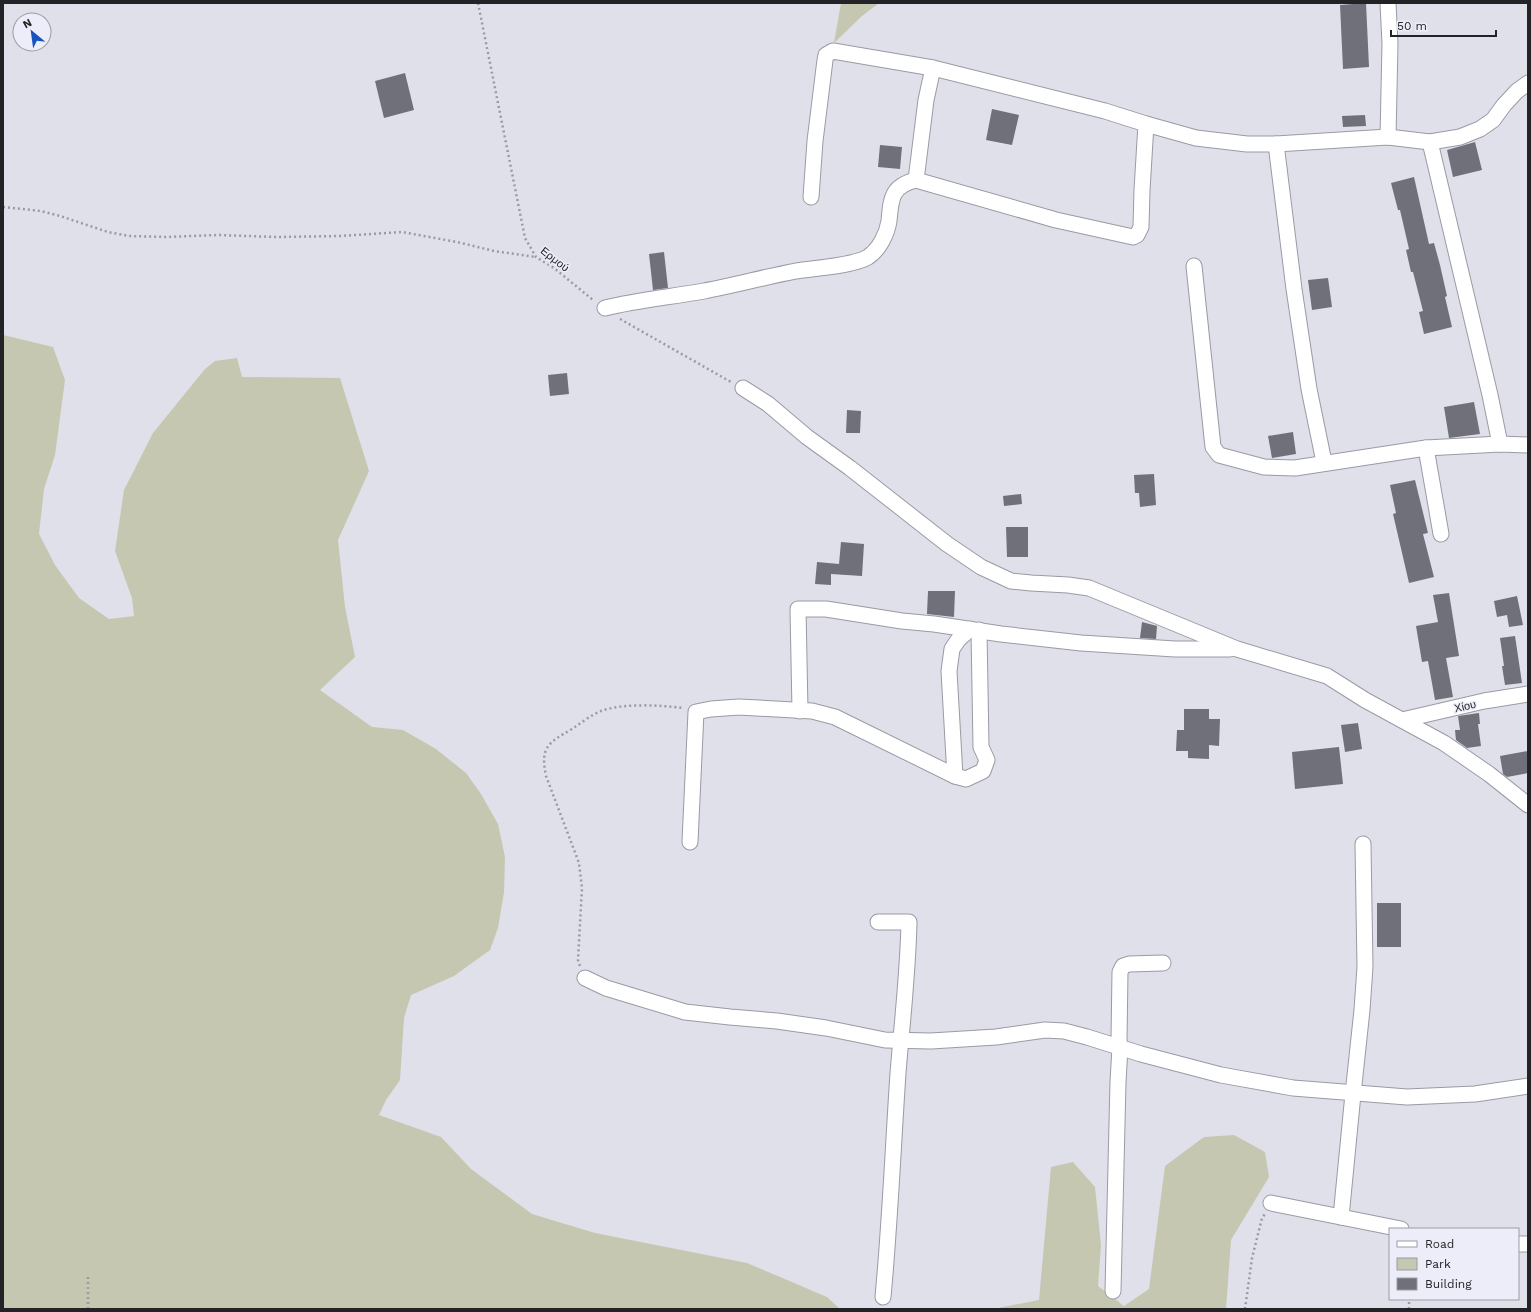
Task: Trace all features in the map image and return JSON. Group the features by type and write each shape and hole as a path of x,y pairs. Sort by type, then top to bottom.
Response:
{"street":[{"path":"1388,3 1390,44 1388,137"},
{"path":"810,197 825,60 829,52 838,50 933,68 1105,111 1196,138 1247,144 1276,144 1388,137 1430,142 1460,137 1480,129 1493,120 1517,91 1528,83"},
{"path":"916,180 926,100 933,68"},
{"path":"604,308 704,291 796,271 857,261 868,257 878,248 884,237 892,197 906,182 916,180 1056,220 1133,237 1138,235 1142,227 1142,190 1146,124"},
{"path":"1430,142 1500,444"},
{"path":"1276,144 1294,289 1309,389 1324,462"},
{"path":"1194,266 1214,451 1222,457 1264,467 1295,468 1324,462 1384,455 1426,448 1500,444 1528,445"},
{"path":"743,388 768,404 807,437 850,468 947,544 981,567 1011,581 1089,588 1237,649 1327,676 1365,700 1444,743 1489,774 1528,805"},
{"path":"1426,448 1441,534"},
{"path":"800,711 798,609 826,609 902,621 1081,643 1175,649 1237,649"},
{"path":"690,842 696,712 711,708 739,707 812,711 835,717 955,776 966,779 983,771 987,760 981,748 975,630"},
{"path":"955,776 949,671 952,649 958,640 975,630"},
{"name":"Χίου","path":"1402,720 1484,701 1528,694"},
{"path":"1341,1217 1365,967 1363,844"},
{"path":"878,922 909,922 889,1237 883,1297"},
{"path":"1113,1291 1120,1047 1120,972 1123,966 1129,964 1163,963"},
{"path":"585,978 606,988 684,1012 777,1020 885,1040 931,1041 996,1037 1045,1030 1064,1031 1221,1075 1293,1088 1352,1094 1414,1097 1475,1094 1528,1086"},
{"path":"1271,1203 1396,1228"}],"path":[{"name":"Ερμού","path":"478,3 525,238 536,257 554,268 589,297 622,320 743,388"},
{"path":"3,207 41,211 108,232 129,236 166,237 218,235 277,237 340,236 402,232 494,251 536,257"},
{"path":"585,978 578,960 582,888 579,863 546,776 543,763 545,750 551,742 601,711 632,706 659,706 683,708 696,712"},
{"path":"1245,1309 1252,1258 1262,1218 1271,1203"},
{"path":"88,1274 88,1309"}],"green space":[{"path":"841,3 879,3 862,16 834,43"},
{"path":"3,335 53,347 65,380 55,455 44,489 39,534 55,565 79,598 109,619 134,616 132,598 115,551 124,490 153,433 205,369 215,361 237,358 242,377 340,378 369,471 338,540 345,607 355,657 320,690 372,727 403,730 436,749 466,773 481,794 498,824 505,857 504,892 498,928 490,950 454,976 411,995 404,1018 400,1080 386,1100 379,1115 441,1137 471,1169 532,1214 595,1233 747,1263 827,1297 840,1309 3,1309"},
{"path":"1234,1135 1265,1152 1269,1177 1231,1240 1226,1309 993,1309 1039,1300 1051,1167 1073,1162 1095,1187 1101,1245 1098,1286 1124,1306 1149,1289 1165,1166 1204,1137"}],"building":[{"path":"1366,3 1369,67 1343,69 1340,5"},
{"path":"405,73 414,110 384,118 375,81"},
{"path":"992,109 1019,115 1012,145 986,140"},
{"path":"1365,115 1366,126 1343,127 1342,116"},
{"path":"1475,142 1482,170 1453,177 1447,150"},
{"path":"880,145 902,147 900,169 878,167"},
{"path":"1414,177 1429,244 1434,243 1440,265 1452,327 1424,334 1419,312 1423,311 1413,272 1411,272 1406,250 1409,249 1400,210 1398,210 1391,183"},
{"path":"664,252 668,288 653,290 649,254"},
{"path":"1328,278 1332,307 1312,310 1308,280"},
{"path":"567,373 569,394 550,396 548,375"},
{"path":"1474,402 1480,434 1449,438 1444,407"},
{"path":"847,410 861,411 860,433 846,433"},
{"path":"1293,432 1296,454 1272,458 1268,436"},
{"path":"1154,474 1156,505 1140,507 1139,493 1135,493 1134,475"},
{"path":"1415,480 1428,533 1423,534 1434,577 1409,583 1393,514 1396,513 1390,485"},
{"path":"1021,494 1022,504 1004,506 1003,496"},
{"path":"1006,527 1028,527 1028,557 1007,557"},
{"path":"841,542 864,544 862,576 831,574 831,585 815,584 817,562 839,564"},
{"path":"928,591 955,591 954,617 927,614"},
{"path":"1449,593 1459,656 1446,658 1453,697 1435,700 1428,661 1422,662 1416,626 1438,622 1433,595"},
{"path":"1517,596 1523,625 1509,627 1507,615 1497,617 1494,601"},
{"path":"1142,622 1157,626 1156,639 1140,638"},
{"path":"1515,636 1522,683 1505,685 1500,638"},
{"path":"1184,709 1209,709 1209,719 1220,719 1219,746 1209,745 1209,759 1188,758 1188,751 1176,751 1177,730 1184,730"},
{"path":"1479,713 1480,724 1478,724 1481,746 1467,748 1456,740 1455,730 1460,730 1458,716"},
{"path":"1358,723 1362,749 1345,752 1341,725"},
{"path":"1339,747 1343,784 1295,789 1292,752"},
{"path":"1528,751 1528,773 1507,777 1503,774 1500,756"},
{"path":"1377,903 1401,903 1401,947 1377,947"}]}
